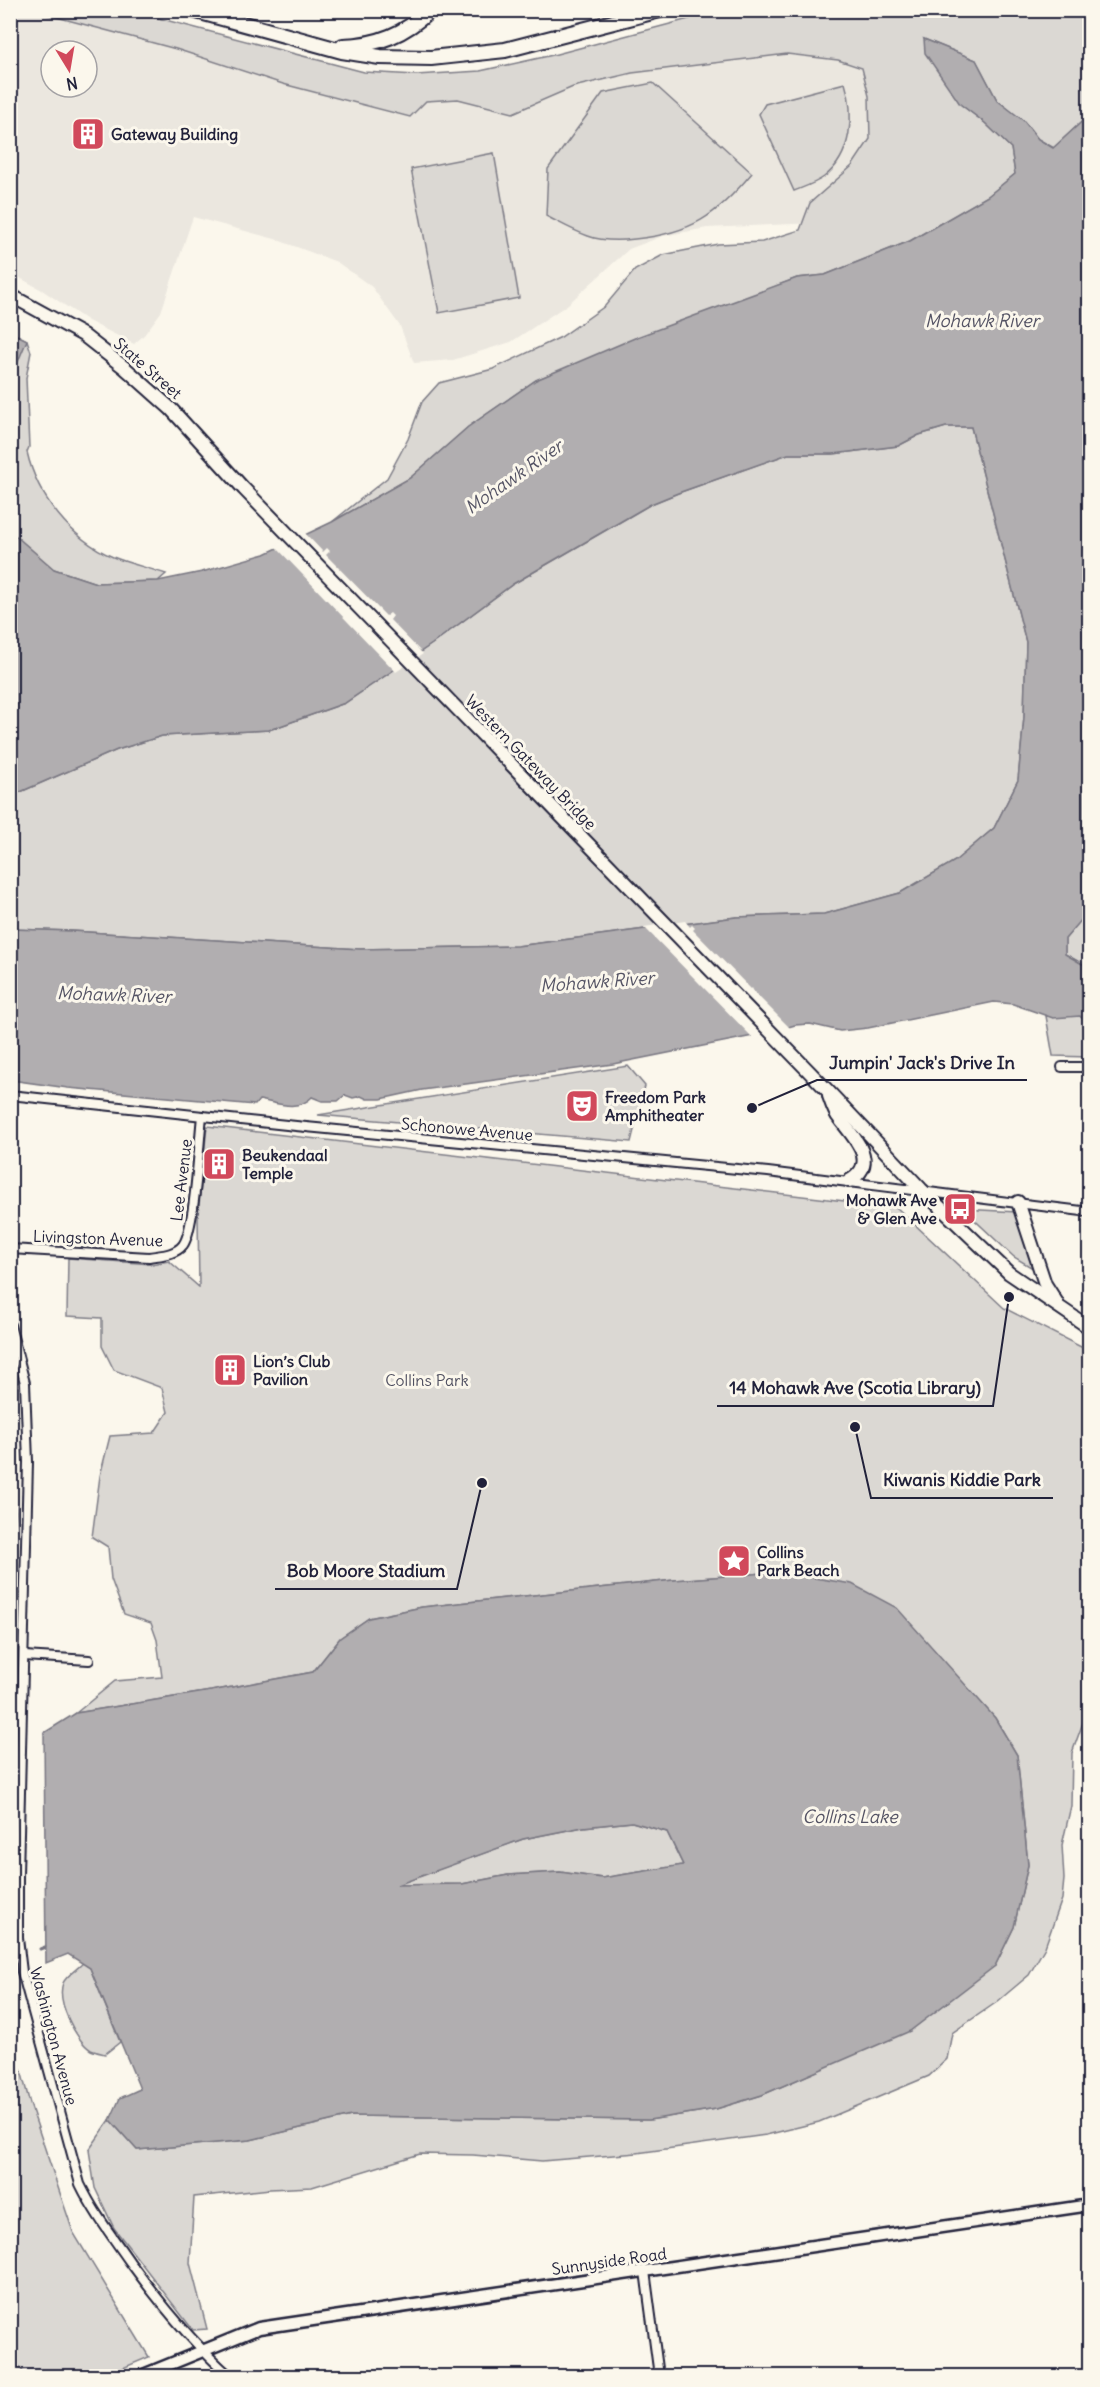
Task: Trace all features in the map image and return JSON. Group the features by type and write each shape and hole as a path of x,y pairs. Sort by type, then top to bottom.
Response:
{"highway":[{"path":"193,10 361,54 406,58 456,57 505,50 660,10"},
{"path":"230,10 276,33"},
{"path":"294,38 342,46 375,43 405,31 430,10"}],"main road":[{"name":"State Street","path":"10,295 84,335 125,368 171,410 244,489"},
{"name":"Western Gateway Bridge","path":"244,489 921,1189 1009,1273 1089,1328"},
{"path":"827,1090 837,1116 854,1137 864,1159 862,1170 849,1181"},
{"path":"1018,1202 1045,1284 1061,1309"}],"street":[{"path":"1062,1067 1089,1067"},
{"name":"Schonowe Avenue","path":"10,1095 849,1181 1089,1212"},
{"name":"Lee Avenue","path":"183,1246 188,1234 194,1200 202,1116"},
{"name":"Livingston Avenue","path":"10,1249 149,1257 170,1254 183,1246"},
{"name":"Washington Avenue","path":"10,1325 25,1383 28,1462 18,1875 18,1938 22,1972 81,2184 92,2210 152,2291 201,2351 230,2376"},
{"path":"24,1656 89,1660"},
{"name":"Sunnyside Road","path":"141,2376 259,2328 1089,2205"},
{"path":"645,2271 659,2376"}],"shaded area":[{"path":"10,11 34,11 176,49 283,84 409,117 426,101 458,99 513,112 573,87 632,73 790,44 867,57 892,168 814,223 707,228 663,236 629,249 567,305 511,342 453,360 414,363 400,326 372,287 337,262 275,239 193,217 161,312 144,335 134,344 88,321 42,290 11,273"}],"green space":[{"path":"34,11 131,11 364,72 416,75 480,71 553,55 719,11 1089,11 1089,115 1054,148 1038,139 1023,121 997,100 976,60 924,39 960,104 985,123 1011,148 1015,174 988,196 910,241 825,275 797,278 536,380 468,427 410,478 332,522 387,478 408,439 422,402 439,383 493,369 561,337 605,306 635,270 663,255 718,244 762,242 800,230 810,203 852,166 870,139 869,96 862,68 838,60 787,54 632,73 573,87 513,113 458,99 426,101 410,117 283,84 176,49"},
{"path":"653,83 752,173 727,201 701,220 688,227 655,236 623,240 599,239 578,232 546,216 548,169 603,93"},
{"path":"845,83 850,108 846,146 833,168 824,177 794,191 759,114 765,104"},
{"path":"494,153 519,298 439,313 411,169"},
{"path":"19,336 27,340 31,352 26,378 29,447 27,452 39,484 48,500 58,514 83,539 113,557 166,574 158,581 96,583 54,569 11,574 10,351"},
{"path":"946,427 971,427 1026,642 1024,717 1018,780 994,828 955,861 900,893 824,914 736,917 517,946 360,949 11,929 11,796 117,750 162,736 269,730 345,703 432,644 513,584 651,504 678,493 788,454 833,454 898,446 919,435"},
{"path":"1089,910 1089,963 1083,964 1065,954 1065,939"},
{"path":"1046,1016 1080,1016 1089,1025 1089,1057 1053,1056"},
{"path":"628,1066 645,1086 631,1142 318,1115"},
{"name":"Collins Park","path":"207,1126 896,1207 1004,1308 1089,1351 1089,1706 1072,1753 1071,1806 1062,1845 1064,1879 1062,1899 1045,1947 1029,1975 997,2002 952,2033 947,2059 929,2076 819,2122 766,2135 637,2153 542,2161 473,2155 420,2154 312,2187 194,2197 190,2263 207,2329 193,2330 114,2228 95,2188 89,2150 110,2120 137,2150 250,2140 351,2116 649,2120 716,2109 762,2095 819,2070 995,1966 1014,1927 1028,1865 1017,1755 995,1718 943,1661 777,1572 674,1580 422,1607 369,1618 340,1638 313,1672 76,1713 115,1681 162,1677 157,1640 151,1623 124,1614 111,1579 108,1547 92,1537 100,1476 110,1436 154,1433 168,1412 162,1388 114,1370 102,1346 102,1318 67,1316 68,1258 152,1264 169,1261 199,1287 198,1215"},
{"path":"963,1209 1017,1212 1036,1270 1014,1257"},
{"path":"10,1439 16,1511 11,1601 10,1601"},
{"path":"632,1822 667,1832 683,1865 602,1878 560,1872 508,1875 462,1884 395,1885 523,1839 583,1827"},
{"path":"83,1963 90,1968 120,2042 105,2054 91,2050 79,2038 62,2000 64,1980"},
{"path":"11,2033 30,2104 73,2232 149,2357 104,2376 26,2376 11,2355"}],"water":[{"name":"Mohawk River","path":"924,39 976,60 997,100 1024,121 1038,139 1053,148 1089,115 1090,910 1065,939 1065,954 1082,964 1089,963 1089,1025 1080,1016 1053,1018 1013,1004 994,1002 868,1028 840,1031 810,1024 795,1025 768,1033 613,1064 422,1090 381,1099 367,1099 361,1096 353,1098 345,1095 338,1101 322,1101 312,1097 306,1102 294,1105 259,1100 255,1105 68,1088 11,1080 11,929 360,949 517,946 736,917 824,914 900,893 955,861 994,828 1018,780 1024,717 1026,642 971,427 946,427 919,435 898,446 833,454 788,454 678,493 651,504 513,584 432,644 345,703 269,730 162,736 117,750 11,796 10,531 54,569 96,583 158,581 202,572 265,554 332,522 410,478 468,427 536,380 637,337 797,278 825,275 910,241 988,196 1015,174 1011,148 985,123 960,104 925,53"},
{"path":"11,332 27,340 14,371 11,398"},
{"name":"Collins Lake","path":"777,1572 852,1584 897,1608 995,1718 1017,1755 1028,1865 1014,1927 995,1966 910,2031 762,2095 716,2109 649,2120 351,2116 250,2140 137,2150 110,2120 120,2098 140,2089 90,1968 68,1954 46,1963 44,1733 76,1713 313,1672 340,1638 369,1618 422,1607 674,1580","holes":["632,1822 667,1832 683,1865 602,1878 560,1872 508,1875 462,1884 397,1885 523,1839 583,1827"]}],"pier":[{"path":"304,532 323,552 327,548 330,551 326,555 386,616 390,613 393,616 390,620 423,654 396,672 275,546"},
{"path":"685,921 690,927 692,925 695,928 693,930 791,1029 754,1039 644,927"}],"waterway":[{"path":"40,1949 45,1947"}],"railway":[{"path":"10,2373 13,2376"}],"place":[{"name":"Gateway Building","path":"88,134"},
{"name":"Freedom Park Amphitheater","path":"582,1106"},
{"name":"Jumpin' Jack's Drive In","path":"752,1108"},
{"name":"Beukendaal Temple","path":"219,1164"},
{"name":"Mohawk Ave & Glen Ave","path":"960,1209"},
{"name":"14 Mohawk Ave (Scotia Library)","path":"1009,1297"},
{"name":"Lion’s Club Pavilion","path":"230,1370"},
{"name":"Kiwanis Kiddie Park","path":"855,1427"},
{"name":"Bob Moore Stadium","path":"482,1483"},
{"name":"Collins Park Beach","path":"734,1561"}]}
